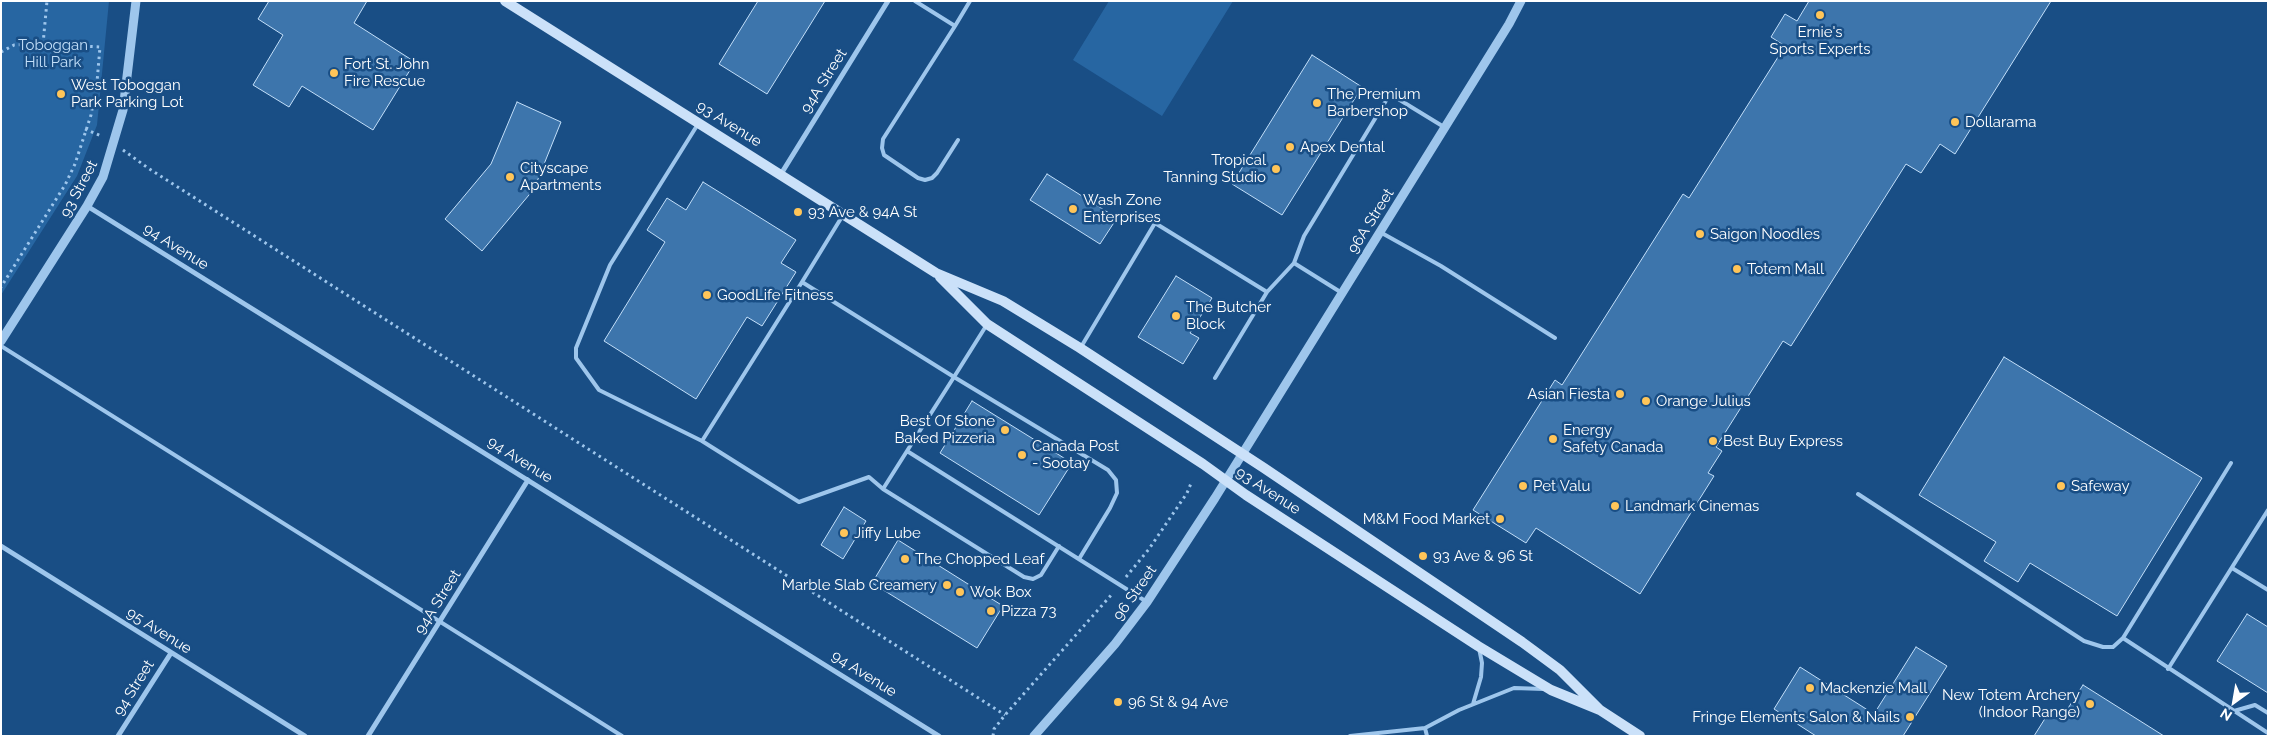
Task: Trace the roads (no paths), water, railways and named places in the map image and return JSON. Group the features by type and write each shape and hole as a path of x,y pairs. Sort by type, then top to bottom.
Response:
{"main road":[{"name":"93 Avenue","path":"505,1 936,273 1003,301 1080,348 1522,642 1560,670 1600,710"},
{"name":"93 Avenue","path":"936,273 987,324 1478,646 1551,690 1600,710 1640,736"}],"street":[{"name":"93 Street","path":"1,341 103,178 123,110 136,1"},
{"name":"94A Street","path":"781,174 888,1"},
{"name":"96A Street","path":"1241,454 1445,128 1509,24 1521,1"},
{"name":"94 Avenue","path":"87,206 940,736"},
{"name":"96 Street","path":"1034,736 1115,644 1147,602 1241,454"},
{"name":"94A Street","path":"368,736 528,480"},
{"name":"95 Avenue","path":"1,546 305,736"},
{"name":"94 Street","path":"118,736 171,653"}],"lane":[{"path":"915,1 955,26"},
{"path":"958,140 938,173 932,178 925,180 918,178 884,155 882,148 884,139 970,1"},
{"path":"1215,378 1267,292 1294,263 1304,236 1390,94 1445,128"},
{"path":"699,122 610,265 576,348 576,358 599,390 702,441 799,502 869,477 884,489 1024,576 1034,579 1041,575 1059,546"},
{"path":"702,441 844,214"},
{"path":"1080,348 1155,224 1267,292"},
{"path":"1380,232 1441,266 1555,338"},
{"path":"1294,263 1342,293"},
{"path":"802,282 1108,470 1116,480 1117,493 1079,559"},
{"path":"884,489 987,324"},
{"path":"1,346 622,736"},
{"path":"907,451 1147,602"},
{"path":"1858,494 2084,641 2103,647 2113,647 2123,638 2231,463"},
{"path":"2168,669 2268,510"},
{"path":"2232,568 2268,590"},
{"path":"2123,638 2268,733"},
{"path":"1473,704 1481,678 1482,663 1478,646"},
{"path":"1350,736 1372,732 1425,728 1473,704 1514,688 1551,690"},
{"path":"2234,711 2255,705 2268,713"},
{"path":"1425,728 1427,736"}],"place":[{"name":"Ernie's Sports Experts","path":"1820,15"},
{"name":"Fort St. John Fire Rescue","path":"334,73"},
{"name":"West Toboggan Park Parking Lot","path":"61,94"},
{"name":"The Premium Barbershop","path":"1317,103"},
{"name":"Dollarama","path":"1955,122"},
{"name":"Apex Dental","path":"1290,147"},
{"name":"Tropical Tanning Studio","path":"1276,169"},
{"name":"Cityscape Apartments","path":"510,177"},
{"name":"Wash Zone Enterprises","path":"1073,209"},
{"name":"93 Ave & 94A St","path":"798,212"},
{"name":"Saigon Noodles","path":"1700,234"},
{"name":"Totem Mall","path":"1737,269"},
{"name":"GoodLife Fitness","path":"707,295"},
{"name":"The Butcher Block","path":"1176,316"},
{"name":"Asian Fiesta","path":"1620,394"},
{"name":"Orange Julius","path":"1646,401"},
{"name":"Best Of Stone Baked Pizzeria","path":"1005,430"},
{"name":"Energy Safety Canada","path":"1553,439"},
{"name":"Best Buy Express","path":"1713,441"},
{"name":"Canada Post - Sootay","path":"1022,455"},
{"name":"Pet Valu","path":"1523,486"},
{"name":"Safeway","path":"2061,486"},
{"name":"Landmark Cinemas","path":"1615,506"},
{"name":"M&M Food Market","path":"1500,519"},
{"name":"Jiffy Lube","path":"844,533"},
{"name":"93 Ave & 96 St","path":"1423,556"},
{"name":"The Chopped Leaf","path":"905,559"},
{"name":"Marble Slab Creamery","path":"947,585"},
{"name":"Wok Box","path":"960,592"},
{"name":"Pizza 73","path":"991,611"},
{"name":"Mackenzie Mall","path":"1810,688"},
{"name":"96 St & 94 Ave","path":"1118,702"},
{"name":"New Totem Archery (Indoor Range)","path":"2090,704"},
{"name":"Fringe Elements Salon & Nails","path":"1910,717"}],"park label":[{"name":"Toboggan Hill Park","path":"53,54"}]}
